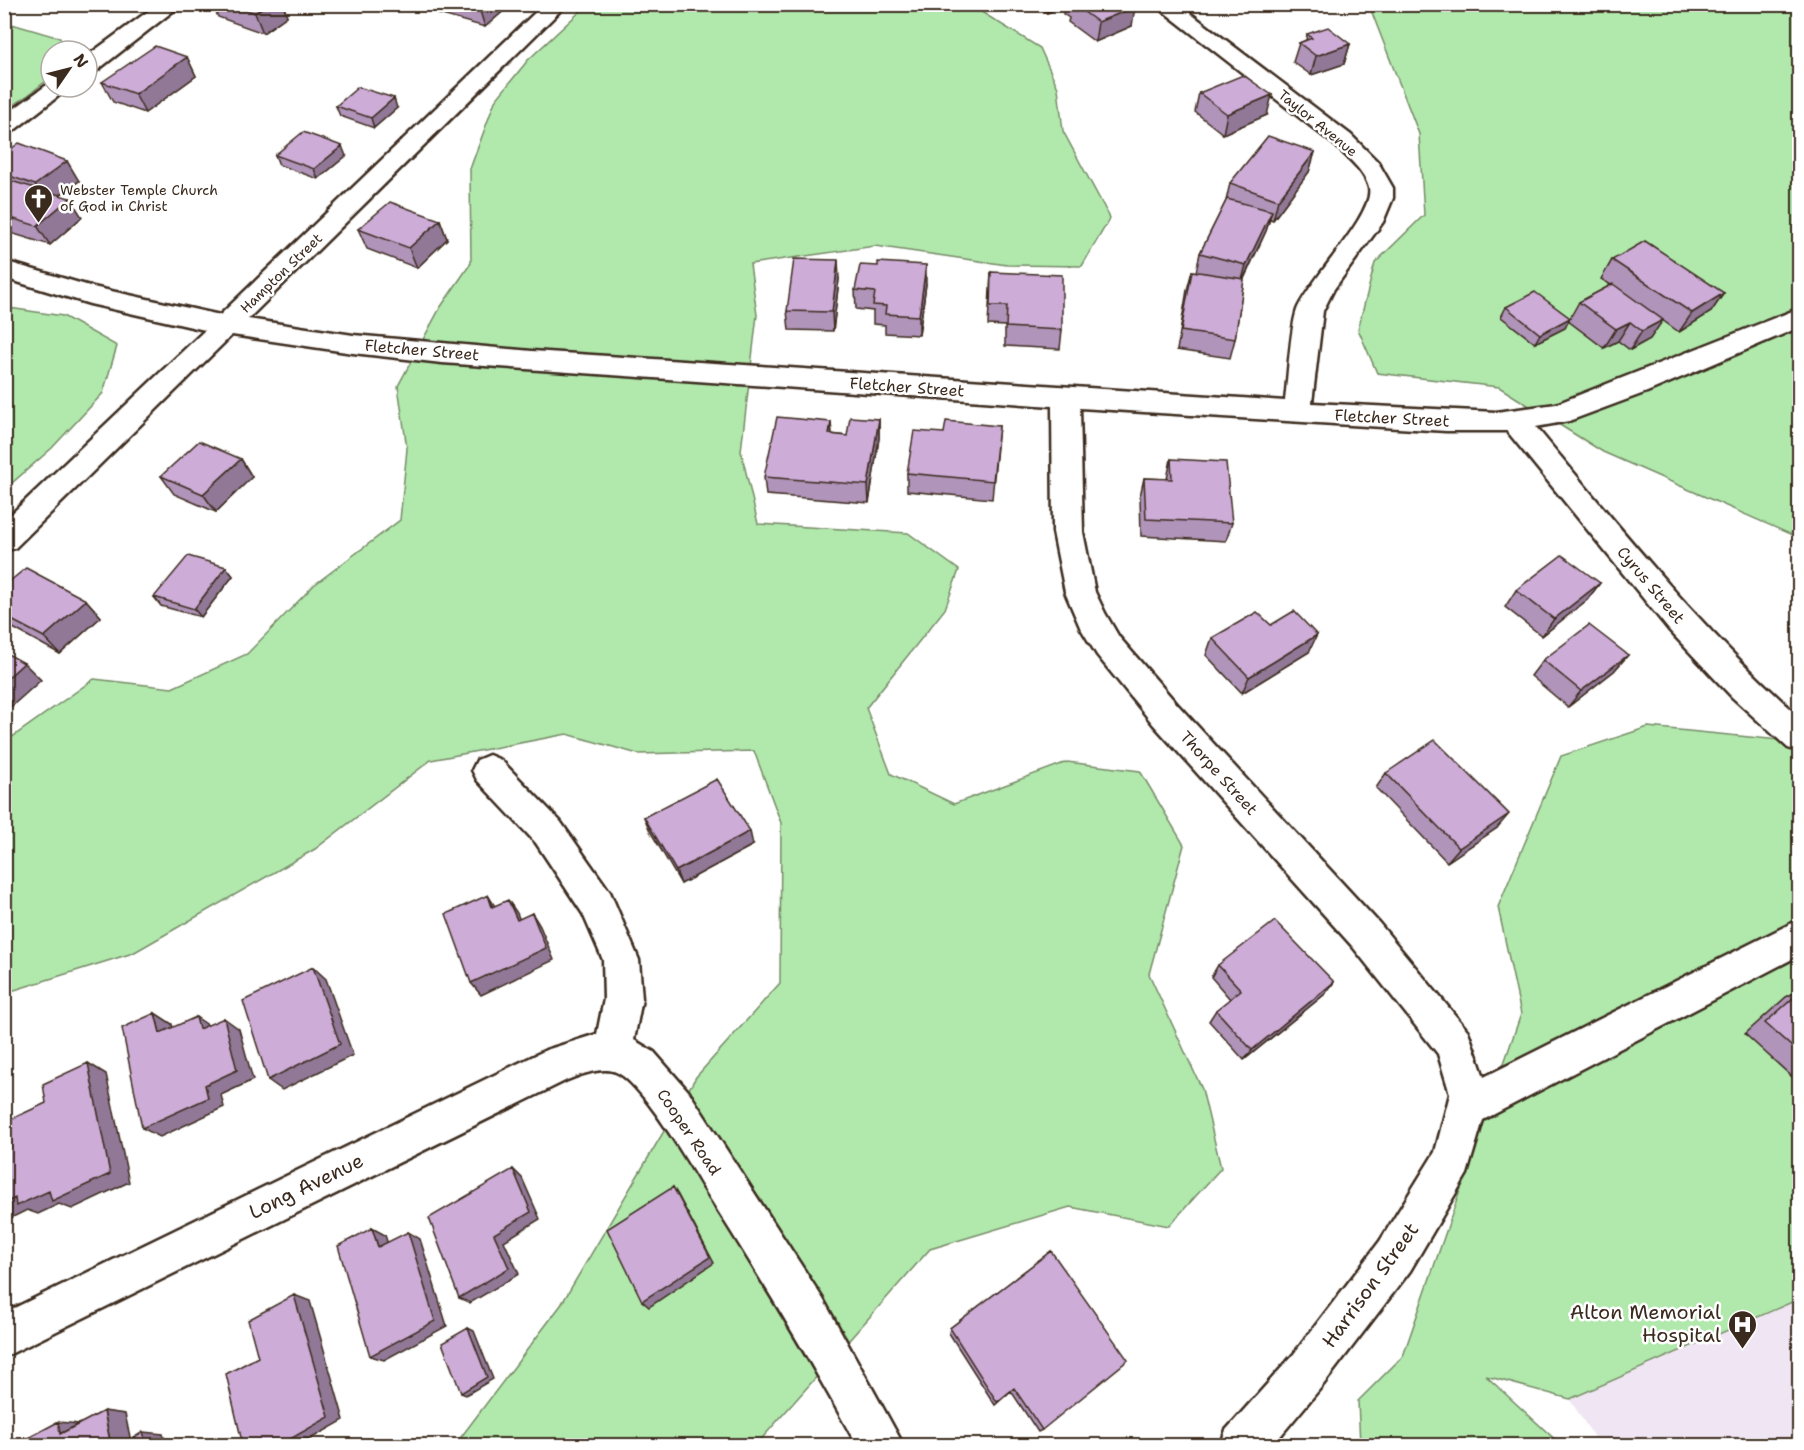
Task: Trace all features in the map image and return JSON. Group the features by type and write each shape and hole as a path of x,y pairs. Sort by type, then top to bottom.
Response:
{"street":[{"path":"99,58 172,4"},
{"name":"Hampton Street","path":"4,540 557,4"},
{"name":"Taylor Avenue","path":"1164,4 1343,140 1370,167 1380,188 1381,198 1371,222 1323,286 1310,311 1297,413"},
{"path":"4,127 42,99"},
{"name":"Fletcher Street","path":"4,268 69,291 228,325 412,350 1066,398 1446,421 1515,420 1559,414 1637,385 1800,317"},
{"name":"Thorpe Street","path":"1066,398 1068,532 1080,592 1091,618 1108,646 1165,714 1366,935 1454,1044 1470,1094 1467,1107"},
{"name":"Cyrus Street","path":"1515,420 1680,621 1743,687 1800,738"},
{"path":"489,770 548,832 597,904 621,960 624,999 613,1052"},
{"path":"1467,1107 1800,936"},
{"name":"Long Avenue","path":"4,1336 560,1062 588,1053 613,1052"},
{"name":"Cooper Road","path":"613,1052 640,1065 675,1106 808,1314 882,1446"},
{"name":"Harrison Street","path":"1242,1446 1308,1370 1395,1256 1453,1160 1467,1107"}],"shaded area":[{"name":"Alton Memorial Hospital","path":"1799,1299 1799,1445 1599,1445 1570,1400"}],"green space":[{"path":"958,4 975,8 1040,48 1058,88 1063,131 1110,218 1082,266 1007,265 875,246 750,264 757,315 741,451 758,524 908,533 959,570 945,609 866,708 891,774 954,804 1067,762 1140,771 1184,845 1149,974 1202,1089 1221,1168 1169,1226 1070,1207 930,1249 756,1445 455,1445 561,1305 696,1077 780,983 781,823 754,751 638,754 567,734 431,760 315,849 133,953 5,993 4,743 94,679 172,688 247,654 314,585 400,520 407,449 398,386 440,308 471,263 470,169 495,101 528,60 587,5"},
{"path":"1369,5 1799,5 1799,538 1603,452 1499,387 1377,373 1358,329 1375,263 1424,215 1419,134"},
{"path":"5,22 60,38 39,39 39,86 5,110"},
{"path":"9,308 63,316 117,346 103,393 52,448 5,489 4,310"},
{"path":"1648,727 1799,742 1799,1299 1570,1399 1486,1376 1561,1445 1360,1445 1358,1401 1403,1356 1521,1014 1498,907 1561,756"}],"building":[{"path":"229,4 267,4 255,13"},
{"path":"467,4 483,4 479,8"},
{"path":"1073,4 1132,4 1135,7 1098,22"},
{"path":"1328,27 1350,44 1316,56 1299,43 1312,38 1307,34"},
{"path":"155,46 187,57 135,94 102,82"},
{"path":"1243,75 1272,95 1227,114 1199,93"},
{"path":"358,87 394,98 371,118 336,106"},
{"path":"303,132 342,146 314,169 275,155"},
{"path":"1268,136 1315,152 1278,200 1230,183"},
{"path":"19,143 67,161 35,185 4,174 4,154"},
{"path":"4,179 70,198 37,226 4,216"},
{"path":"1227,199 1272,211 1246,265 1200,253"},
{"path":"390,202 440,220 409,248 358,229"},
{"path":"1645,241 1724,293 1692,313 1612,260"},
{"path":"794,259 838,260 832,312 787,311"},
{"path":"878,262 926,265 919,316 885,314 886,306 873,305 875,292 855,290 860,265 878,266"},
{"path":"1192,271 1244,279 1235,339 1181,331"},
{"path":"991,272 1062,275 1062,330 1006,327 1007,306 990,306"},
{"path":"1613,284 1663,320 1642,331 1630,322 1616,329 1579,302"},
{"path":"1535,292 1570,318 1540,334 1506,307"},
{"path":"777,417 831,422 829,434 847,436 850,417 879,419 868,485 764,477"},
{"path":"946,421 999,426 993,481 907,473 914,431 944,433"},
{"path":"199,441 241,459 203,494 161,476"},
{"path":"1171,459 1226,462 1232,523 1146,519 1144,478 1172,479"},
{"path":"1562,555 1600,583 1554,619 1516,590"},
{"path":"188,556 226,567 194,609 154,597"},
{"path":"26,568 86,600 44,637 4,616 4,586"},
{"path":"1294,611 1317,635 1249,677 1212,638 1257,612 1271,625"},
{"path":"1589,625 1628,655 1581,691 1543,660"},
{"path":"4,652 24,663 4,681"},
{"path":"1435,740 1509,814 1459,848 1386,773"},
{"path":"717,779 750,831 676,871 644,817"},
{"path":"488,895 492,907 508,900 517,920 532,913 546,948 471,983 446,914"},
{"path":"1275,921 1334,982 1252,1050 1216,1010 1241,990 1218,965"},
{"path":"313,967 340,1044 268,1080 243,1001"},
{"path":"1800,992 1800,1054 1765,1023"},
{"path":"155,1013 160,1033 196,1017 199,1029 224,1018 237,1070 205,1085 208,1098 142,1128 122,1028"},
{"path":"88,1063 110,1174 52,1201 49,1191 16,1206 15,1198 4,1203 4,1138 9,1136 7,1121 46,1103 43,1084"},
{"path":"513,1169 531,1212 494,1234 509,1268 459,1298 429,1218"},
{"path":"673,1187 710,1257 642,1301 607,1229"},
{"path":"372,1228 378,1247 408,1232 435,1321 370,1356 338,1246"},
{"path":"1051,1251 1128,1360 1042,1430 1014,1388 997,1402 950,1328"},
{"path":"294,1295 329,1417 278,1446 243,1446 226,1374 258,1357 248,1320"},
{"path":"468,1328 487,1377 461,1393 442,1343"},
{"path":"104,1411 111,1446 13,1446 58,1422 60,1434"},
{"path":"143,1432 146,1446 120,1446"}],"place":[{"name":"Webster Temple Church of God in Christ","path":"39,224"},
{"name":"Alton Memorial Hospital","path":"1742,1350"}]}
